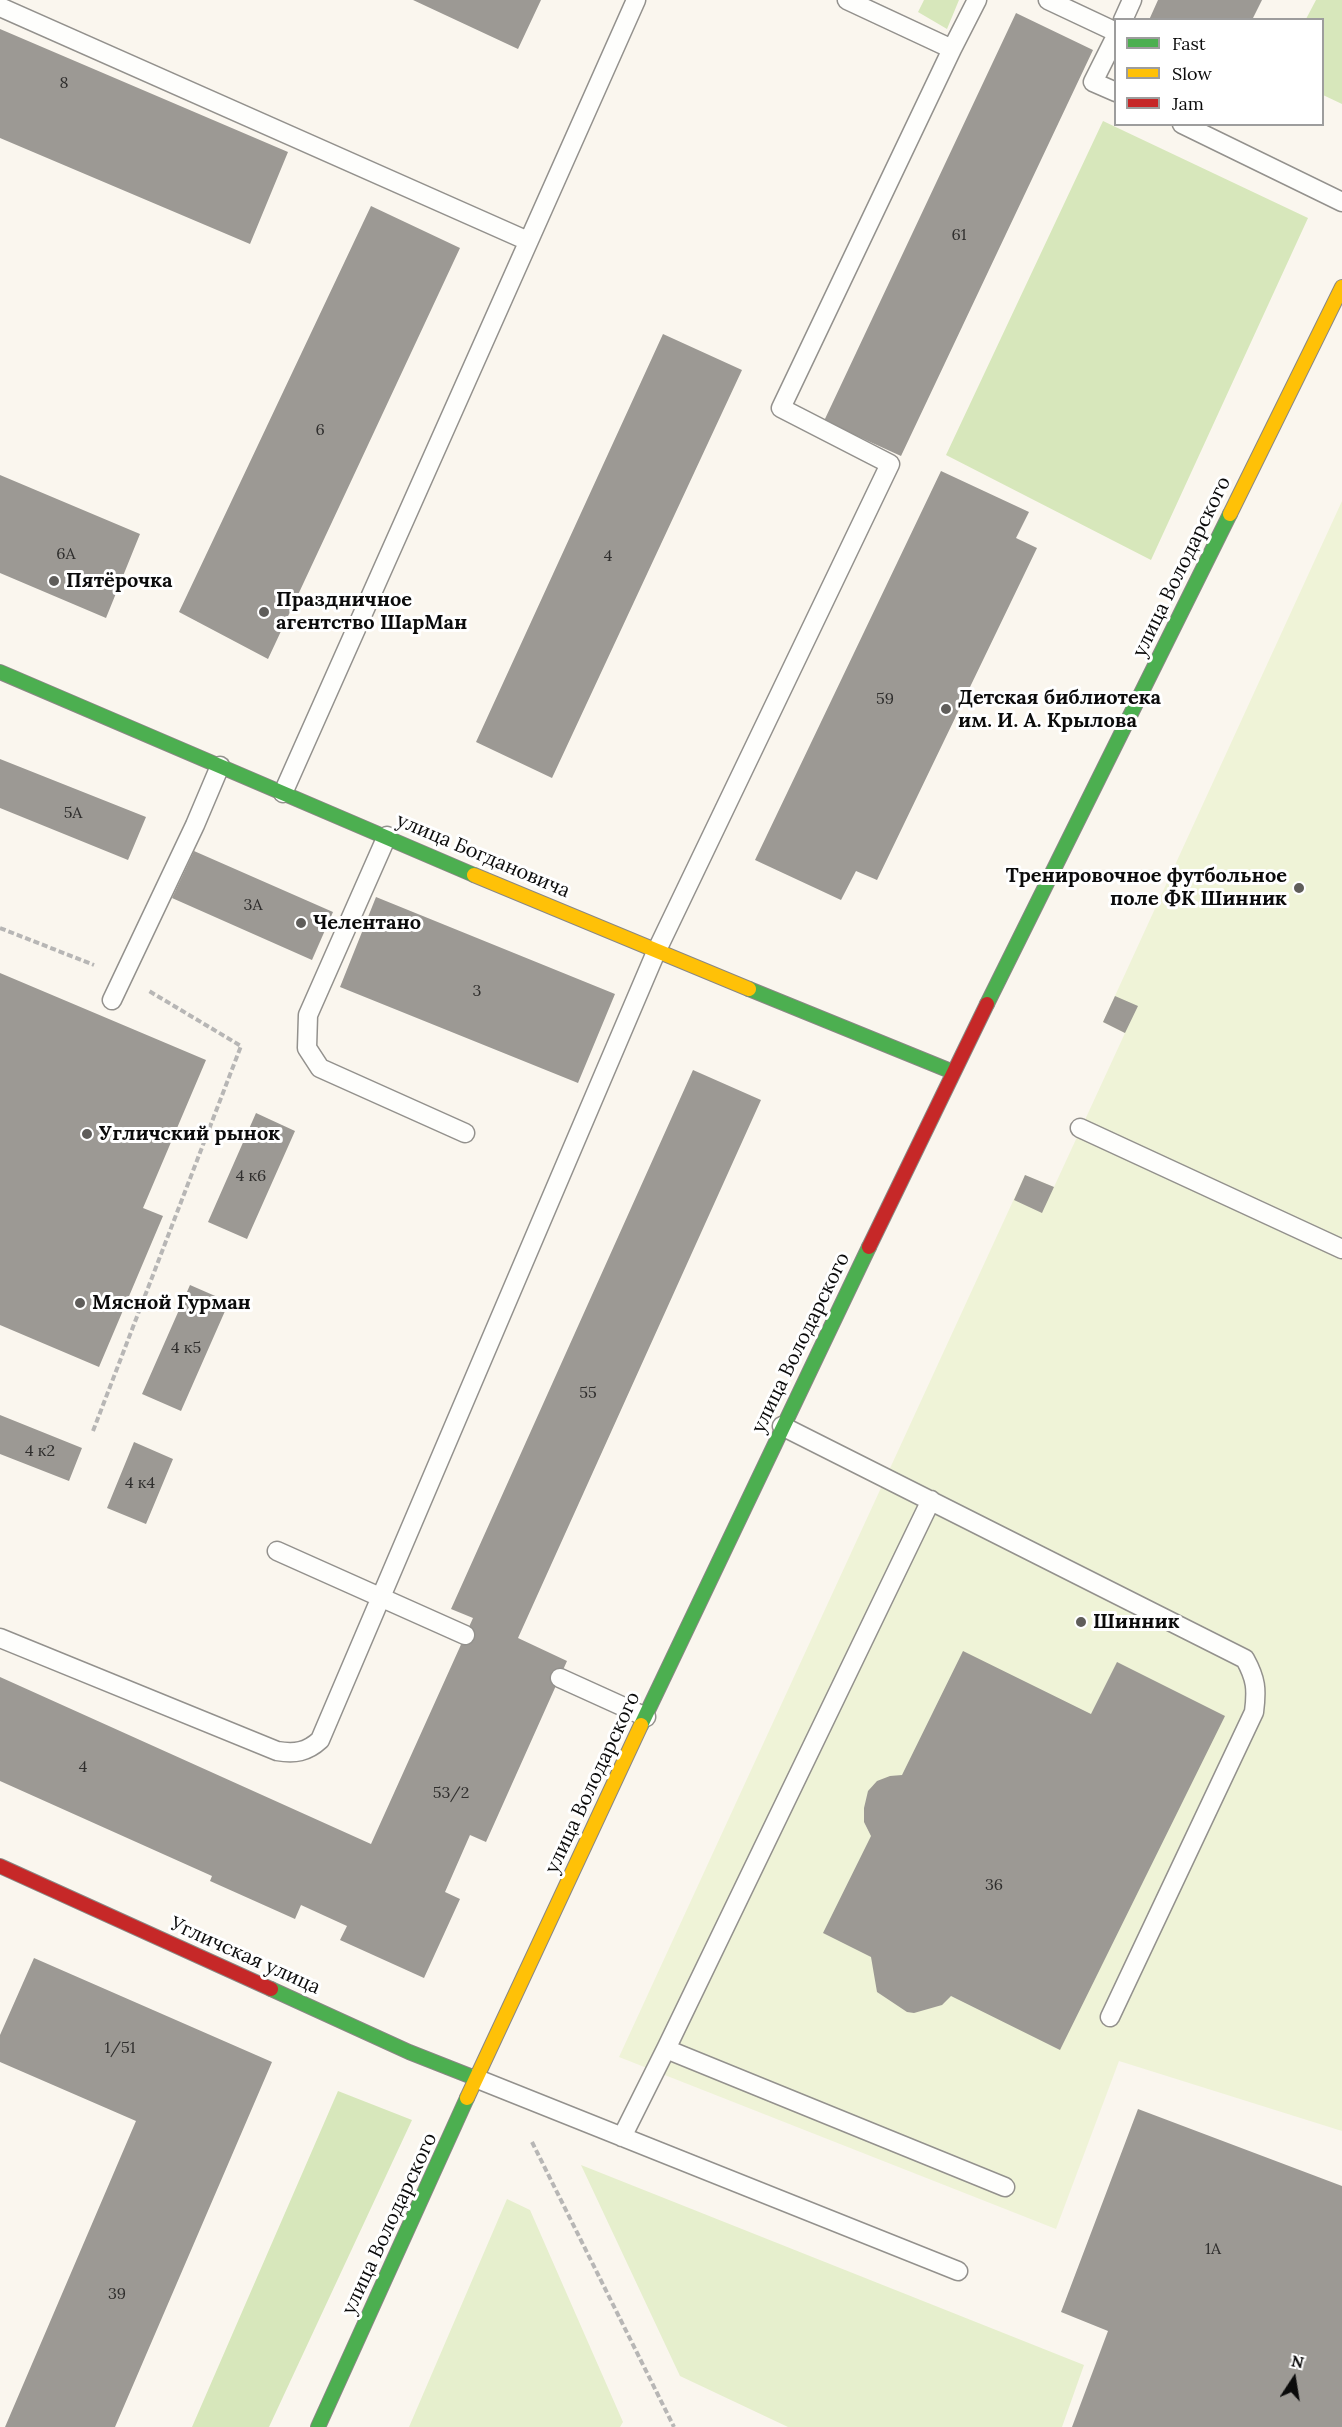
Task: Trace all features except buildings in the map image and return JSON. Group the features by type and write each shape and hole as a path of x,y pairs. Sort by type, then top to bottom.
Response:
{"street":[{"name":"улица Володарского","path":"318,2427 454,2131 475,2078 782,1426 952,1072 1342,287"},
{"name":"улица Богдановича","path":"0,672 656,952 952,1072"},
{"name":"Угличская улица","path":"1,1868 409,2052 475,2078"}],"lane":[{"path":"283,792 636,0"},
{"path":"847,0 952,49"},
{"path":"0,1638 277,1751 291,1753 312,1748 320,1740 656,952 890,464 781,408 977,0"},
{"path":"1048,0 1114,33"},
{"path":"1124,18 1132,0"},
{"path":"0,8 528,241"},
{"path":"1114,38 1094,82 1114,91"},
{"path":"1186,126 1342,202"},
{"path":"112,1000 195,825 220,766"},
{"path":"387,836 308,1015 307,1048 320,1068 465,1133"},
{"path":"1080,1128 1342,1249"},
{"path":"782,1426 1245,1659 1253,1674 1257,1690 1254,1712 1110,2017"},
{"path":"622,2137 931,1500"},
{"path":"278,1551 465,1635"},
{"path":"560,1678 646,1717"},
{"path":"666,2049 1005,2187"},
{"path":"475,2078 958,2271"}],"path":[{"path":"0,928 124,976 242,1046 93,1431"},
{"path":"532,2142 674,2427"}],"green space":[{"path":"924,0 959,0 947,29 918,12"},
{"path":"1316,0 1342,0 1342,104 1324,95 1324,18 1307,18"},
{"path":"1103,121 1308,218 1151,560 946,455"},
{"name":"Шинник","path":"1342,501 1342,2131 1119,2061 1056,2229 619,2057 1025,1175 1054,1187 1125,1033 1103,1022"},
{"path":"338,2091 412,2120 269,2427 192,2427"},
{"path":"581,2165 1084,2365 1062,2427 788,2427 680,2376"},
{"path":"507,2199 530,2210 623,2422 620,2427 409,2427"}],"traffic: fast":[{"path":"987,1004 1230,514"},
{"path":"0,672 474,875"},
{"path":"749,989 953,1072"},
{"path":"641,1725 869,1247"},
{"path":"271,1989 409,2052 475,2078"},
{"path":"318,2427 467,2098"}],"traffic: slow":[{"path":"1230,514 1342,287"},
{"path":"474,875 749,989"},
{"path":"467,2098 641,1725"}],"traffic: jam":[{"path":"869,1247 987,1004"},
{"path":"0,1866 271,1989"}],"place":[{"name":"Пятёрочка","path":"54,581"},
{"name":"Праздничное агентство ШарМан","path":"264,612"},
{"name":"Детская библиотека им. И. А. Крылова","path":"946,709"},
{"name":"Тренировочное футбольное поле ФК Шинник","path":"1299,888"},
{"name":"Челентано","path":"301,923"},
{"name":"Угличский рынок","path":"87,1134"},
{"name":"Мясной Гурман","path":"80,1303"},
{"name":"Шинник","path":"1081,1622"}]}
